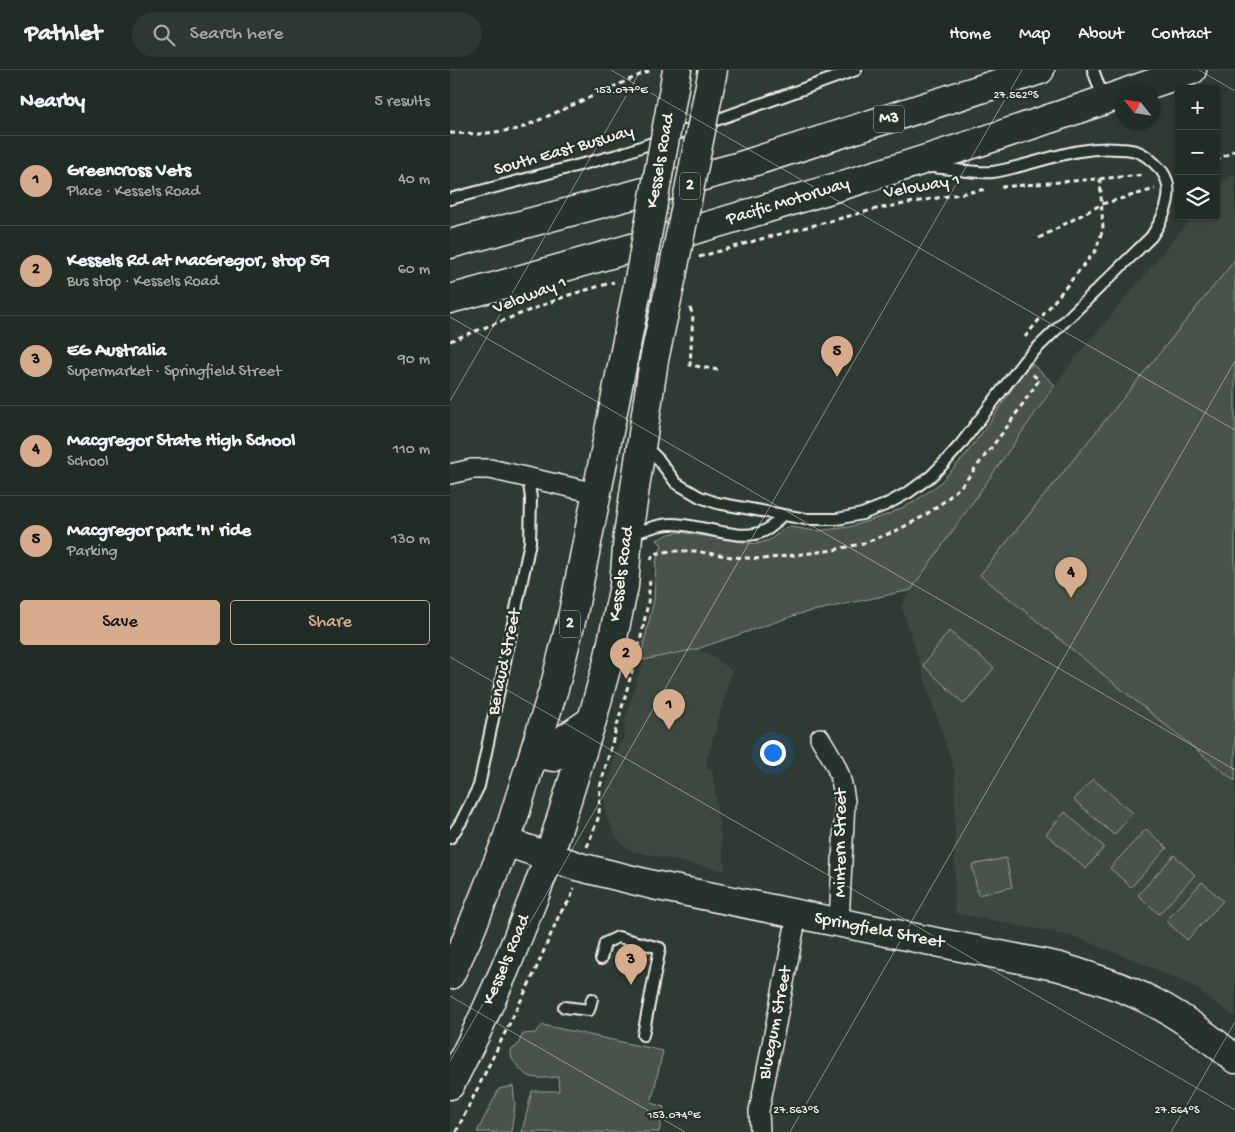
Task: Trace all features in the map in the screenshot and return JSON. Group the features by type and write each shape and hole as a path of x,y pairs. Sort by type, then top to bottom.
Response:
{"main road":[{"name":"Kessels Road","path":"450,975 467,939 506,842 535,753 573,613 596,493 628,283 671,106 677,70"},
{"name":"M3","path":"450,244 737,167 1040,70"},
{"name":"Pacific Motorway","path":"1149,85 1192,70"},
{"name":"Kessels Road","path":"450,1085 506,969 549,857 608,662 624,586 628,535 654,360 711,83"},
{"name":"Pacific Motorway","path":"450,299 707,227 913,165 1115,97"},
{"path":"535,753 554,757 562,749 566,738 592,720"},
{"name":"Springfield Street","path":"506,842 549,857 653,885 1060,967 1100,979 1154,1002 1214,1042 1235,1059"}],"street":[{"path":"450,474 472,469 490,469 596,493"},
{"name":"Mintern Street","path":"820,738 837,765 845,801 839,923"},
{"name":"Bluegum Street","path":"760,1132 759,1111 797,915"}],"lane":[{"name":"South East Busway","path":"450,199 621,154 856,70"},
{"path":"1093,70 1115,93"},
{"path":"642,444 659,460 676,482 700,497 717,503 806,519 837,519 862,514 885,505 910,492 931,476 962,444 1025,360 1151,236 1162,220 1167,204 1165,178 1154,162 1143,154 1129,150 1103,147 1082,149 991,172 913,165"},
{"name":"Benaud Street","path":"450,838 461,822 479,786 530,542 531,498 528,478"},
{"path":"628,535 669,524 691,525 742,535 755,535 773,526 781,516"},
{"path":"601,958 605,943 618,937 660,948 643,1035"},
{"path":"564,1007 589,1010 592,999"}],"path":[{"path":"450,133 480,134 519,129 651,70"},
{"path":"1220,159 1235,150"},
{"path":"1039,238 1102,204 1148,192 1165,178"},
{"name":"Veloway 1","path":"694,259 761,239 876,209 987,189 1100,179 1165,178"},
{"path":"1021,342 1096,250 1103,229 1100,179"},
{"name":"Veloway 1","path":"450,341 569,295 628,283"},
{"path":"688,304 693,315 690,365 718,370"},
{"path":"651,562 653,554 671,551 695,551 732,557 762,559 834,550 864,543 896,531 924,516 946,500 964,483 1007,427 1039,380 1027,369"},
{"path":"594,825 599,816 600,788 640,642 648,603 650,576"},
{"path":"456,1132 533,976 560,913 570,900"}],"shaded area":[{"path":"1235,174 1235,1017 1191,985 1072,936 955,913 955,773 901,605 1069,366 1190,220 1220,220 1220,185"},
{"path":"1235,260 1235,781 980,575"},
{"path":"1032,364 1055,385 911,590 799,614 697,649 643,660 640,659 654,600 656,562 662,545 657,540 669,534 679,532 756,544 770,540 785,528 816,531 849,527 887,515 914,502 939,484 964,457 1022,374"},
{"path":"949,631 994,668 964,704 923,665"},
{"path":"697,649 715,657 732,671 705,767 712,769 725,871 632,851 622,844 615,835 606,816 604,797 618,745 622,742 625,732 624,723 643,660"},
{"path":"1093,779 1133,813 1114,835 1074,800"},
{"path":"1065,812 1104,847 1086,869 1046,834"},
{"path":"1146,829 1167,848 1131,887 1110,868"},
{"path":"1174,855 1195,875 1159,914 1138,895"},
{"path":"1006,858 1012,887 978,895 972,865"},
{"path":"1202,882 1223,901 1187,940 1166,921"},
{"path":"543,1025 663,1051 651,1103 664,1107 659,1132 522,1132 532,1091 559,1091 558,1077 530,1077 521,1070 512,1057 511,1050 517,1046 523,1034 535,1033"},
{"path":"513,1086 515,1105 511,1132 477,1132 499,1089"}],"place":[{"name":"Macgregor park 'n' ride","path":"837,377"},
{"name":"Macgregor State High School","path":"1071,598"},
{"name":"Kessels Rd at MacGregor, stop 59","path":"626,679"},
{"name":"Greencross Vets","path":"669,730"},
{"name":"EG Australia","path":"631,985"}]}
